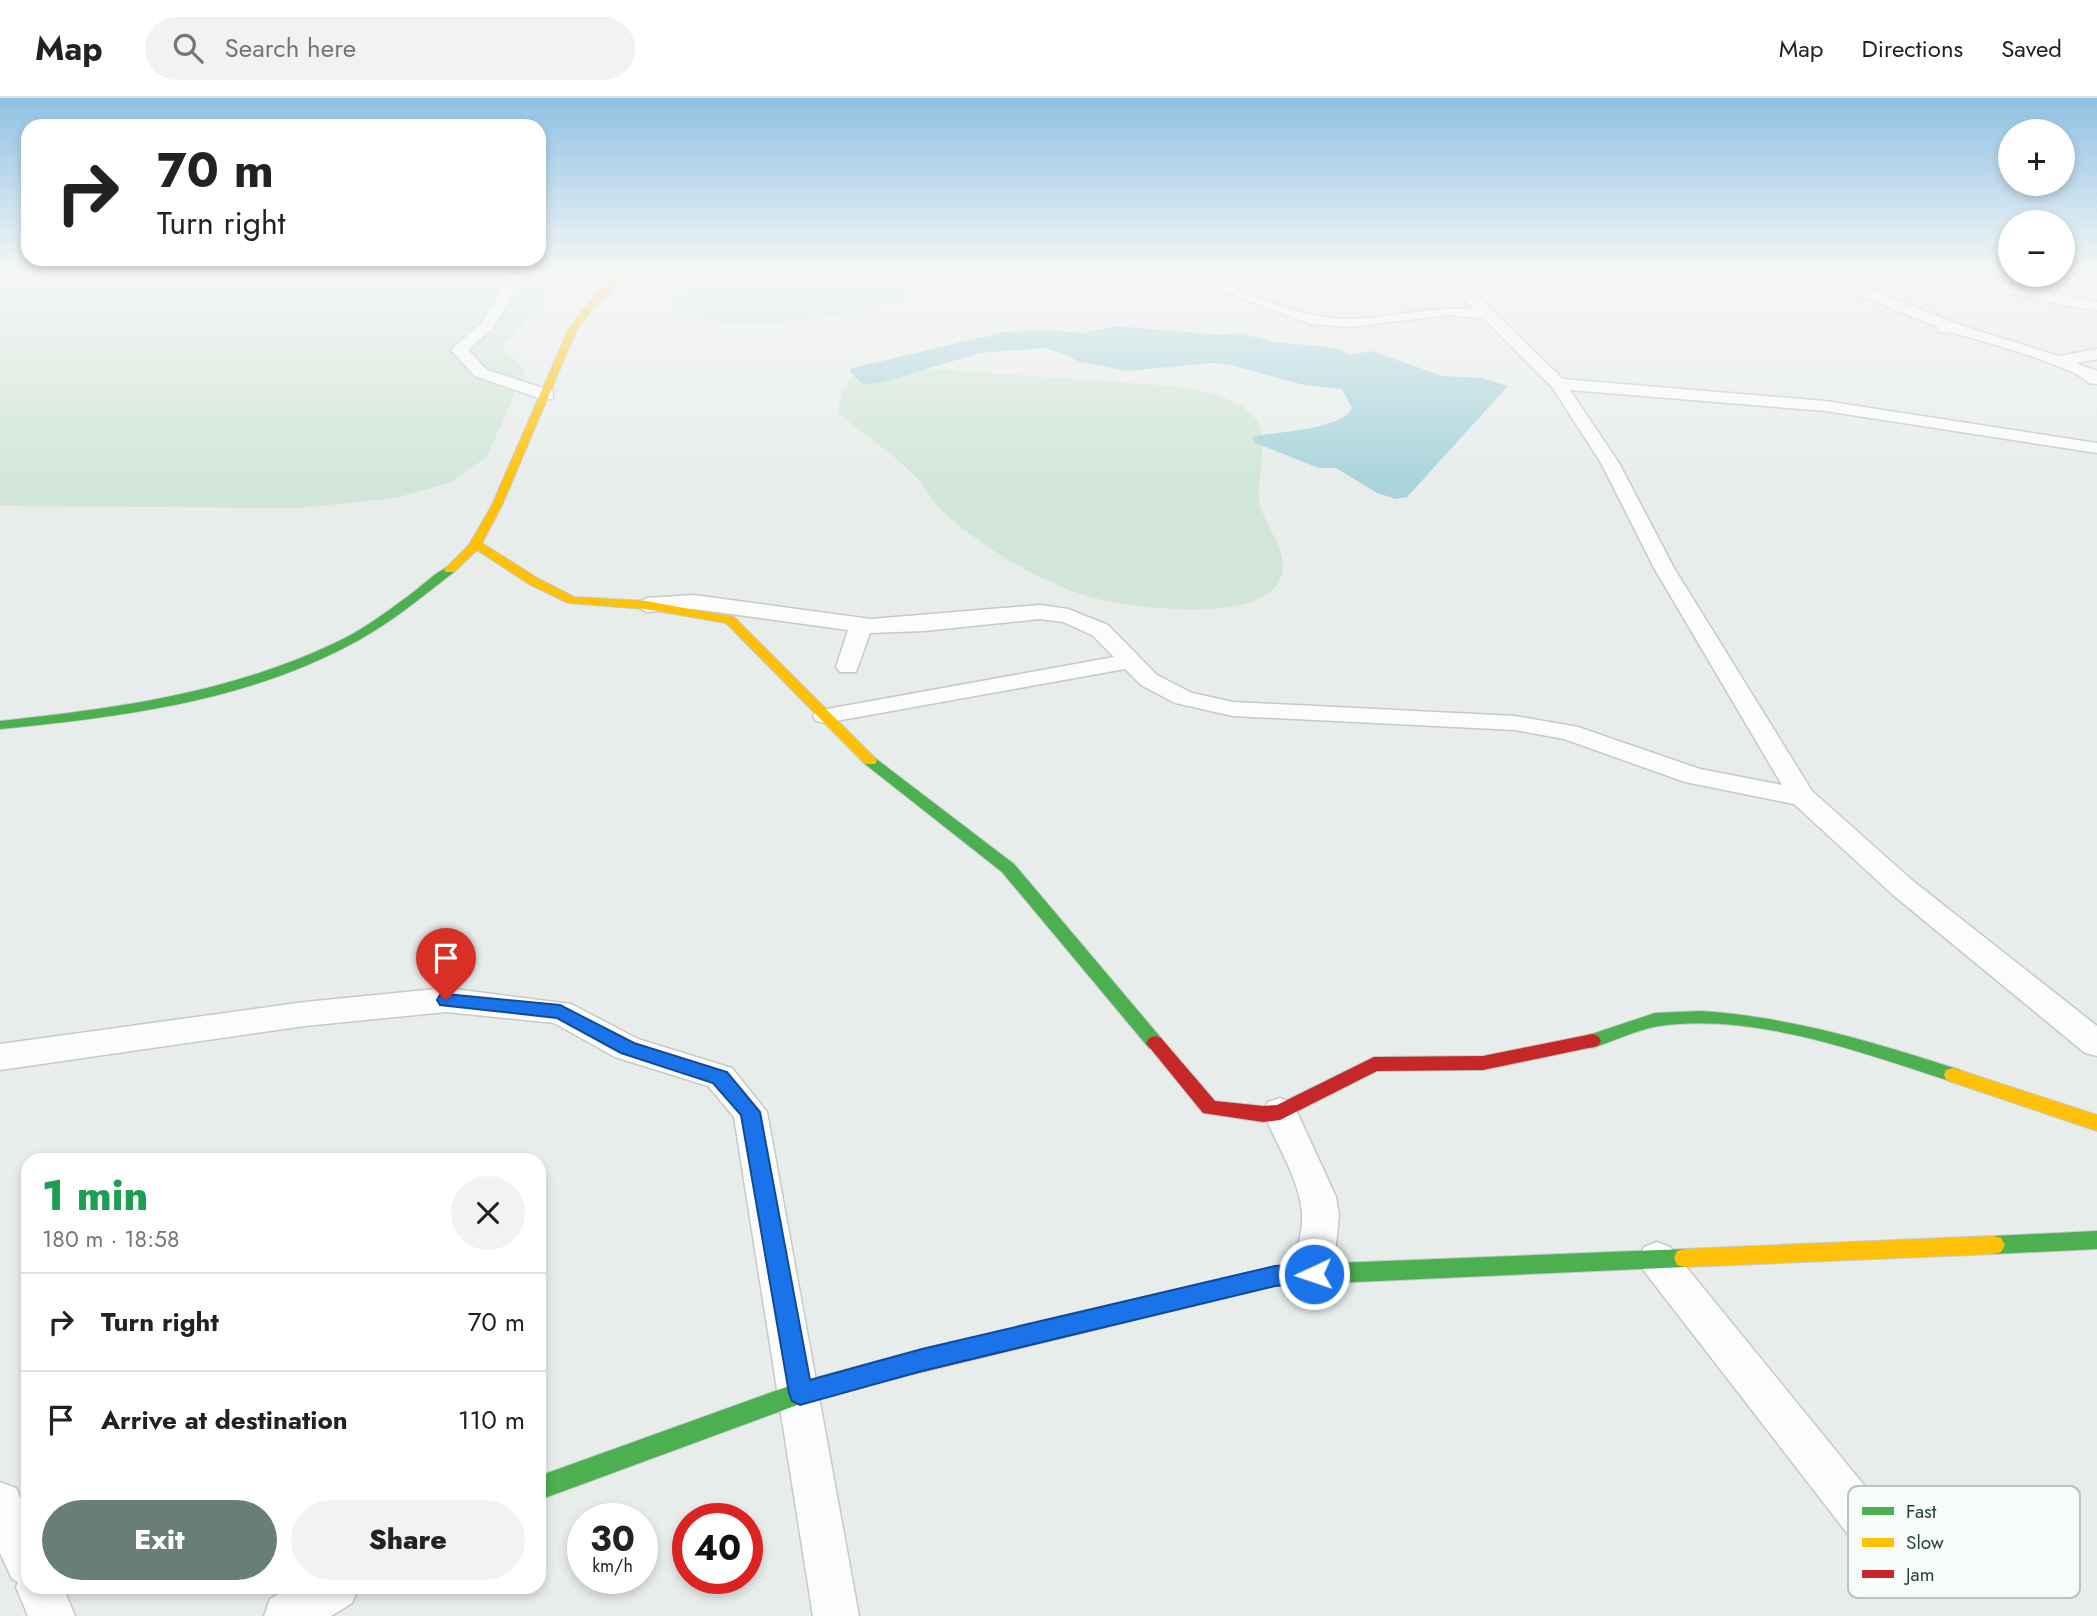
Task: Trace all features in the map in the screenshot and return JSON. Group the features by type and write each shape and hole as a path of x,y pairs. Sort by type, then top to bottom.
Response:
{"street":[{"path":"468,342 459,350 481,373 547,395"},
{"path":"0,725 120,712 212,691 323,654 372,629 411,603 477,545 547,395 568,342"},
{"path":"1517,342 1558,384 1610,463 1664,568 1776,757 1803,797 1903,888 2097,1044"},
{"path":"1994,342 2057,361 2092,375 2094,380"},
{"path":"2057,361 2097,354"},
{"path":"1558,384 1825,406 2097,448"},
{"path":"477,545 533,581 572,600 646,605 730,620 872,763 1008,868 1210,1108 1263,1114 1280,1112 1374,1064 1483,1063 1576,1046 1661,1019 1710,1018 1803,1031 1929,1067 2097,1123"},
{"path":"646,605 694,602 861,625 924,624 1040,612 1068,616 1100,630 1149,680 1184,698 1233,709 1515,723 1569,732 1694,776 1803,797"},
{"path":"848,667 861,625"},
{"path":"825,716 1130,661"},
{"path":"0,1058 305,1014 446,1000 560,1012 627,1048 720,1077 750,1112 836,1616"},
{"path":"1280,1112 1318,1196 1321,1215 1314,1274"},
{"path":"546,1485 800,1393 922,1360 1275,1276 2097,1240"},
{"path":"1657,1259 1848,1499"},
{"path":"0,1504 21,1548"},
{"path":"42,1594 52,1616"},
{"path":"287,1616 324,1594"}],"green space":[{"path":"0,342 505,342 501,346 525,369 487,457 449,483 396,498 298,508 0,506"},
{"path":"890,366 1175,386 1219,396 1239,405 1256,419 1260,427 1262,449 1259,498 1264,517 1282,556 1281,576 1276,586 1262,597 1243,604 1193,610 1167,609 1083,595 1027,571 977,539 945,514 907,468 838,413 841,394 855,372"}],"water":[{"path":"962,342 1274,342 1336,348 1350,355 1372,351 1442,376 1482,378 1508,386 1407,497 1396,499 1377,493 1336,468 1319,468 1255,443 1252,437 1321,426 1345,416 1352,408 1342,389 1304,385 1231,365 1210,363 1128,371 1080,362 1043,348 980,353 883,382 864,385 850,372 852,368"}],"traffic: fast":[{"path":"0,725 131,709 217,691 259,678 301,663 356,637 450,570"},
{"path":"870,761 1008,868 1155,1043"},
{"path":"1592,1041 1655,1020 1737,1020 1774,1025 1847,1042 1953,1075"},
{"path":"1994,1245 2097,1240"},
{"path":"1311,1274 1685,1258"},
{"path":"546,1485 800,1393 877,1372"}],"traffic: slow":[{"path":"450,570 474,547 497,505 567,342"},
{"path":"477,545 533,581 572,600 646,605 730,620 870,761"},
{"path":"1953,1075 2097,1123"},
{"path":"1685,1258 1994,1245"}],"traffic: jam":[{"path":"1155,1043 1210,1108 1263,1114 1280,1112 1374,1064 1483,1063 1592,1041"},
{"path":"877,1372 1275,1276 1311,1274"}],"route":[{"path":"446,1000 560,1012 627,1048 720,1077 750,1112 800,1393 922,1360 1275,1276 1314,1274"}]}
